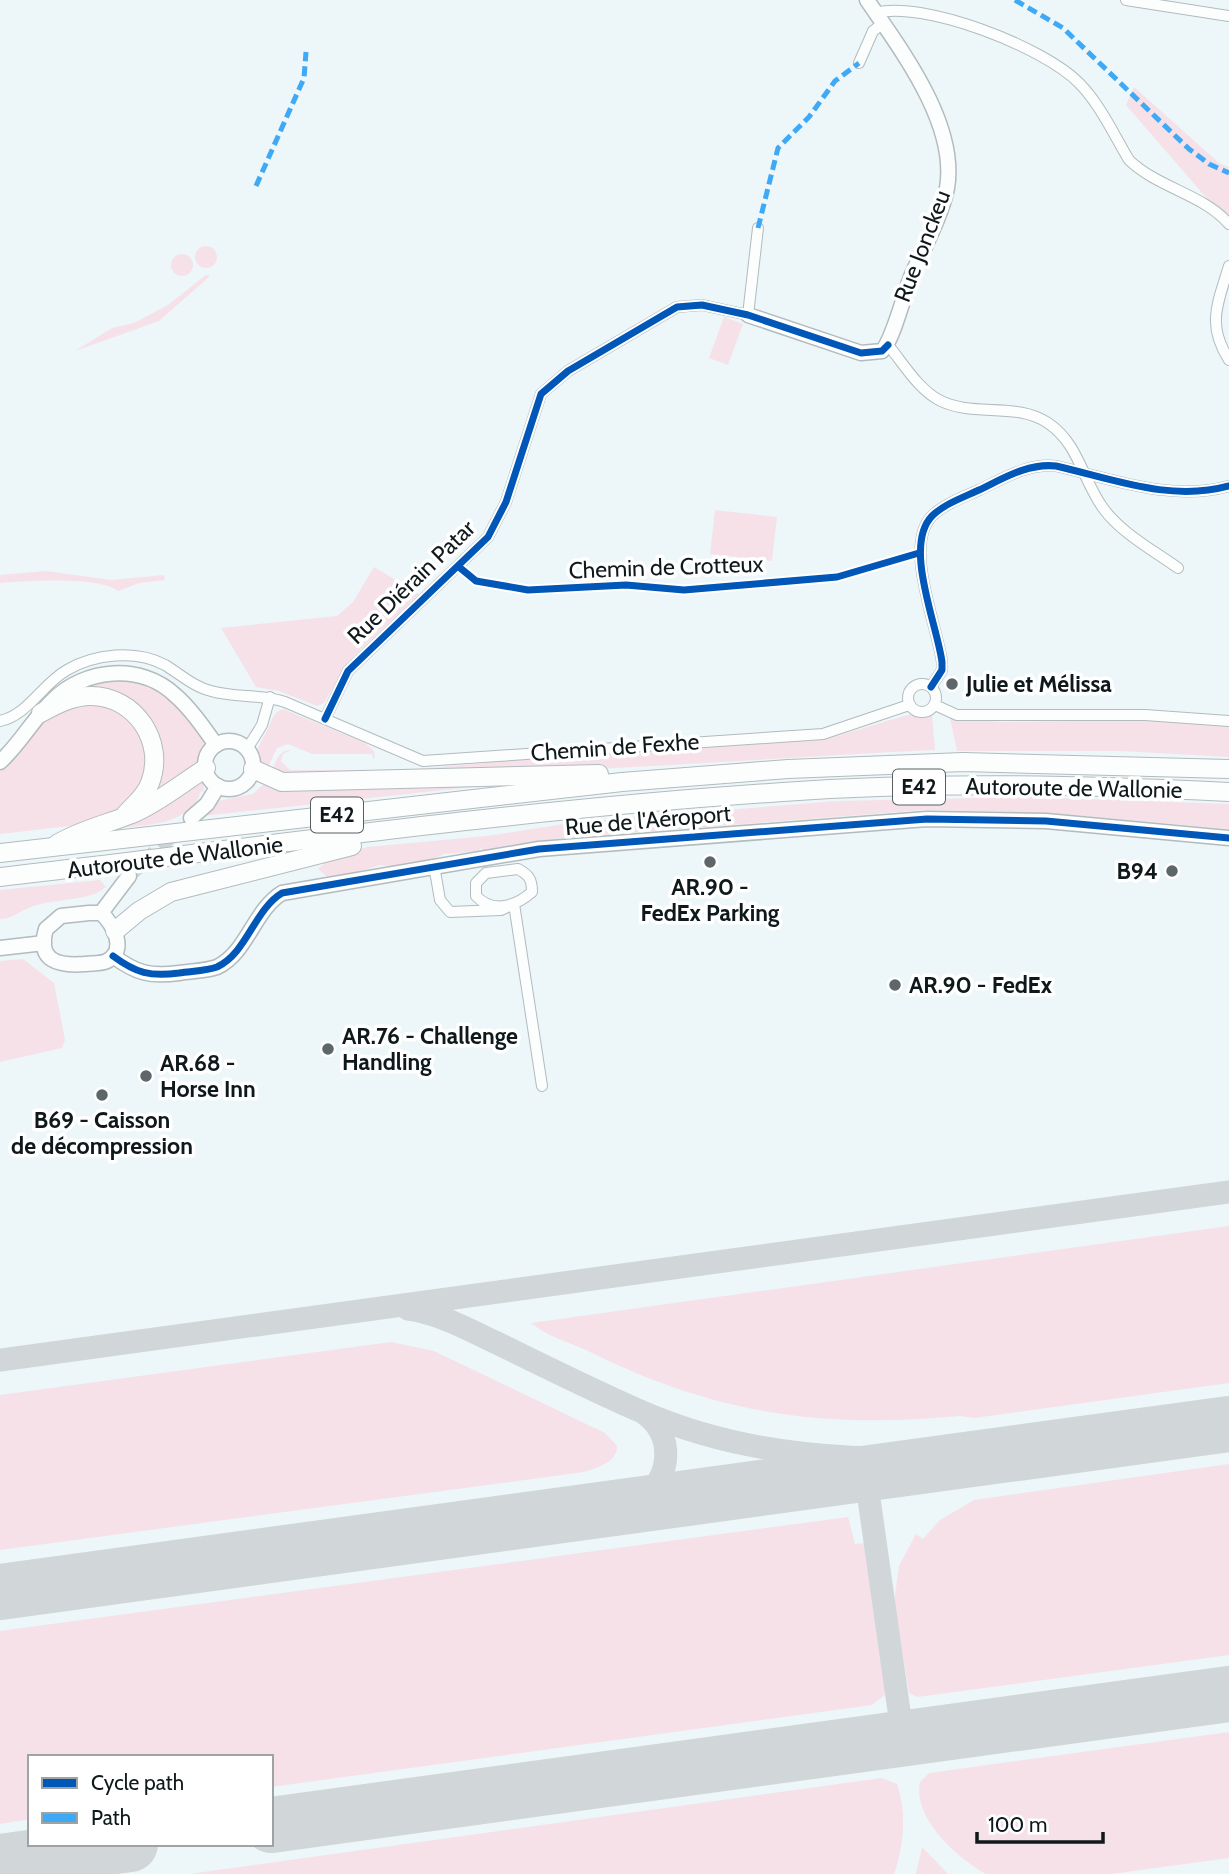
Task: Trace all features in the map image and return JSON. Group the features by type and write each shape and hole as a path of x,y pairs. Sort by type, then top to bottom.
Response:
{"highway":[{"path":"41,713 64,701 94,696 119,702 145,726 154,748 153,776 146,791 124,816"},
{"name":"Autoroute de Wallonie","path":"0,853 622,782 788,769 963,762 1229,769"},
{"path":"51,848 77,832 92,830 124,816 205,768"},
{"path":"253,769 282,782 601,774 622,782"},
{"name":"Autoroute de Wallonie","path":"0,877 610,806 785,791 960,786 1229,792"},
{"path":"115,931 139,911 171,892 352,846 367,834"}],"street":[{"name":"Rue Jonckeu","path":"867,0 933,107 948,155 947,189 897,311 888,345"},
{"path":"1126,0 1229,16"},
{"path":"859,63 879,18 892,4 942,9 968,16 1004,33 1079,82 1129,160 1151,179 1217,210 1229,224"},
{"path":"748,315 758,228"},
{"path":"1229,266 1215,314 1215,334 1229,360"},
{"name":"Rue Diérain Patar","path":"326,719 348,671 488,537 506,502 541,394 568,371 677,307 702,305 748,315 861,353 882,351 888,345"},
{"path":"888,345 924,387 939,399 957,406 1023,411 1050,424 1072,445 1109,516 1178,568"},
{"path":"935,705 937,696 931,687 942,666 919,557 920,538 925,524 944,507 1024,469 1049,465 1161,492 1198,492 1229,486"},
{"name":"Chemin de Fexhe","path":"0,721 21,712 51,679 69,668 89,660 116,655 160,663 207,691 270,697 423,761 823,734 909,705"},
{"path":"0,762 41,713 66,689 90,677 117,673 158,683 175,694 216,745"},
{"name":"Chemin de Fexhe","path":"909,705 911,689 921,684 931,687"},
{"path":"247,749 262,725 270,697"},
{"name":"Chemin de Fexhe","path":"909,705 922,713 935,705 957,715 1167,715 1229,721"},
{"path":"232,742 247,749 253,769 240,787 218,786 205,768 208,755 216,745 232,742"},
{"path":"191,818 206,804 218,786"},
{"name":"Rue de l'Aéroport","path":"113,956 140,974 152,976 216,967 236,950 264,908 282,893 434,865 563,846 958,817 1046,821 1229,838"},
{"path":"434,865 440,900 450,912 500,911 514,904 531,891 528,874 519,869 486,873 476,883 476,896 486,904 514,904"},
{"path":"101,914 129,876"},
{"path":"514,904 542,1086"},
{"path":"101,914 115,931 117,939 113,956 106,961 62,965 49,957 44,943 46,929 61,916 101,914"},
{"path":"0,948 44,943"}],"shaded area":[{"path":"1134,87 1219,163 1229,167 1229,224 1126,105"},
{"path":"206,246 214,249 217,257 214,265 206,268 198,265 195,257 198,249"},
{"path":"182,254 192,261 193,265 186,275 182,276 172,269 171,265 178,255"},
{"path":"206,275 210,276 159,321 75,351 112,328 134,323 168,305"},
{"path":"724,317 743,324 728,365 709,358"},
{"path":"715,510 777,517 772,561 710,554"},
{"path":"374,567 419,594 348,662 324,703 317,706 279,691 256,687 221,628 337,616 353,602"},
{"path":"46,571 111,580 164,575 165,580 139,583 118,591 108,586 79,581 0,583 0,575"},
{"path":"117,679 144,686 168,698 189,716 204,741 203,751 193,767 149,796 147,721 69,693 81,686"},
{"path":"82,700 121,708 146,737 147,781 117,812 79,825 0,834 0,770 44,720"},
{"path":"283,709 365,743 374,751 375,757 373,759 372,754 312,754 288,744 277,748 266,771 259,761 259,747 274,715"},
{"path":"907,715 932,715 935,750 603,769 437,775 271,773 280,754 291,750 283,754 281,761 290,770 409,770 586,753 827,739"},
{"path":"950,718 1002,722 1174,720 1229,727 1229,757 1121,751 957,751"},
{"path":"202,774 204,792 201,791 187,811 154,824 117,828"},
{"path":"265,783 509,783 202,816 218,801 253,794"},
{"path":"1029,797 1229,804 1229,829 1049,813 924,810 562,838 482,851 482,847 479,851 444,854 413,868 380,865 331,880 318,869 326,862 367,847 487,836 577,822 837,801"},
{"path":"100,880 106,887 99,892 81,898 40,904 0,919 0,890"},
{"path":"23,959 54,983 65,1040 62,1048 0,1062 0,961"},
{"path":"1229,1226 1229,1383 974,1418 815,1418 725,1403 680,1390 559,1339 531,1323"},
{"path":"391,1342 434,1351 605,1433 617,1446 614,1457 606,1464 584,1472 0,1550 0,1395"},
{"path":"1229,1464 1229,1655 917,1697 909,1693 894,1603 899,1566 916,1534 923,1539 940,1520 974,1500"},
{"path":"848,1517 855,1544 865,1543 886,1694 872,1705 273,1787 273,1755 28,1755 28,1819 0,1824 0,1631"},
{"path":"1229,1732 1229,1858 1111,1874 986,1874 939,1836 923,1809 919,1796 920,1782 929,1773"},
{"path":"882,1778 897,1784 902,1806 902,1841 894,1874 189,1874"},
{"path":"922,1847 948,1874 916,1874"}],"taxiway":[{"path":"0,1360 1229,1192"},
{"path":"408,1309 454,1323 640,1411 692,1431 745,1444 798,1453 905,1458 1068,1447"},
{"path":"612,1508 643,1497 660,1479 666,1456 665,1444 661,1433 645,1414"},
{"path":"836,1458 857,1472 869,1499 903,1739"}],"runway":[{"path":"0,1592 1229,1424"},
{"path":"273,1825 1229,1694"},
{"path":"0,1862 116,1846"}],"tunnel":[{"path":"129,876 177,831"}],"marked path":[{"path":"1015,0 1063,28 1189,149 1209,164 1229,173"},
{"path":"256,186 304,78 306,52"},
{"path":"758,228 778,148 809,117 835,81 859,63"}],"cycle path":[{"path":"325,719 348,671 488,537 506,502 541,394 568,371 677,307 702,305 748,315 861,353 882,351 888,345"},
{"path":"931,687 942,670 942,662 924,586 921,546 924,529 932,516 942,508 1016,472 1046,466 1163,490 1207,490 1229,486"},
{"name":"Chemin de Crotteux","path":"459,567 476,581 528,590 626,585 684,590 837,577 919,553"},
{"path":"113,956 136,970 151,974 217,967 236,952 264,910 282,893 539,849 927,819 1046,821 1229,838"}],"place":[{"name":"Julie et Mélissa","path":"952,684"},
{"name":"AR.90 - FedEx Parking","path":"710,862"},
{"name":"B94","path":"1172,871"},
{"name":"AR.90 - FedEx","path":"895,985"},
{"name":"AR.76 - Challenge Handling","path":"328,1049"},
{"name":"AR.68 - Horse Inn","path":"146,1076"},
{"name":"B69 - Caisson de décompression","path":"102,1095"}]}
